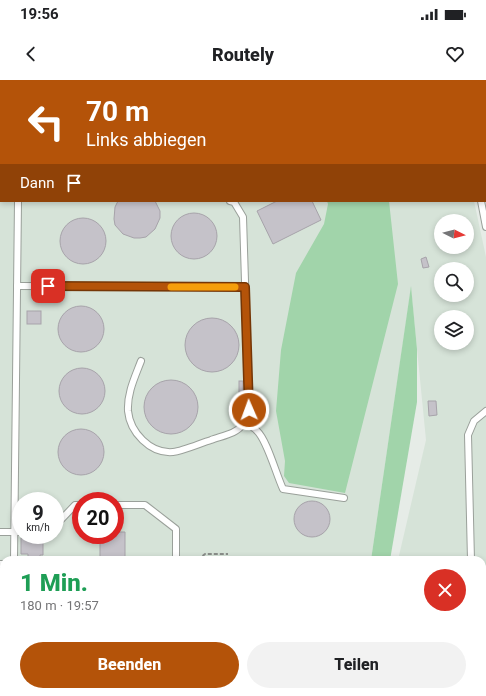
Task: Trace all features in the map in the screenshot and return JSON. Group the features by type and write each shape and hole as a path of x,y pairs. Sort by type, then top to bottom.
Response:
{"lane":[{"path":"14,492 18,202"},
{"path":"141,361 129,394 128,410 130,423 137,435 152,447 173,452 232,433 243,425 249,410 243,217 234,202"},
{"path":"481,202 486,226"},
{"path":"17,286 245,287"},
{"path":"471,556 468,435 474,421 486,411"},
{"path":"244,422 258,431 268,448 283,489 344,498"},
{"path":"124,504 145,504 176,529 176,556"},
{"path":"64,517 72,508"},
{"path":"0,532 12,532"},
{"path":"14,544 14,556"}],"path":[{"path":"202,556 204,554 228,554"}],"shaded area":[{"path":"0,202 474,202 486,257 486,556 399,556 426,440 411,288 372,556 0,556"}],"green space":[{"path":"327,202 389,202 398,284 345,493 289,483 284,476 285,461 276,411 281,350 296,273 324,224"},
{"path":"411,286 417,349 417,402 391,556 372,556"}],"building":[{"path":"118,202 156,202 160,211 160,218 155,229 146,237 134,238 123,234 115,225 115,207"},
{"path":"275,202 312,202 321,220 273,244 257,211"},
{"path":"189,213 199,213 207,217 213,223 217,231 217,241 213,249 207,255 199,259 189,259 181,255 175,249 171,241 171,231 175,223 181,217"},
{"path":"78,218 88,218 96,222 102,228 106,236 106,246 102,254 96,260 88,264 78,264 70,260 64,254 60,246 60,236 64,228 70,222"},
{"path":"426,257 429,267 423,268 421,259"},
{"path":"76,306 86,306 94,310 100,316 104,324 104,334 100,342 94,348 86,352 76,352 68,348 62,342 58,334 58,324 62,316 68,310"},
{"path":"27,311 41,311 41,324 27,324"},
{"path":"207,318 217,318 227,322 235,330 239,340 239,350 235,360 227,368 217,372 207,372 197,368 189,360 185,350 185,340 189,330 197,322"},
{"path":"77,368 87,368 95,372 101,378 105,386 105,396 101,404 95,410 87,414 77,414 69,410 63,404 59,396 59,386 63,378 69,372"},
{"path":"166,380 176,380 186,384 194,392 198,402 198,412 194,422 186,430 176,434 166,434 156,430 148,422 144,412 144,402 148,392 156,384"},
{"path":"239,381 243,381 243,392 239,392"},
{"path":"428,401 436,401 437,415 429,416"},
{"path":"76,429 86,429 94,433 100,439 104,447 104,457 100,465 94,471 86,475 76,475 68,471 62,465 58,457 58,447 62,439 68,433"},
{"path":"316,501 325,506 329,512 329,526 325,532 316,537 308,537 299,532 295,526 294,515 299,506 305,502"},
{"path":"125,532 125,556 100,556 100,544 124,544"},
{"path":"21,544 43,544 43,555 28,556 28,554 21,554"}],"slow traffic":[{"path":"171,287 235,287"}],"route":[{"path":"48,286 245,287 249,410"}]}
